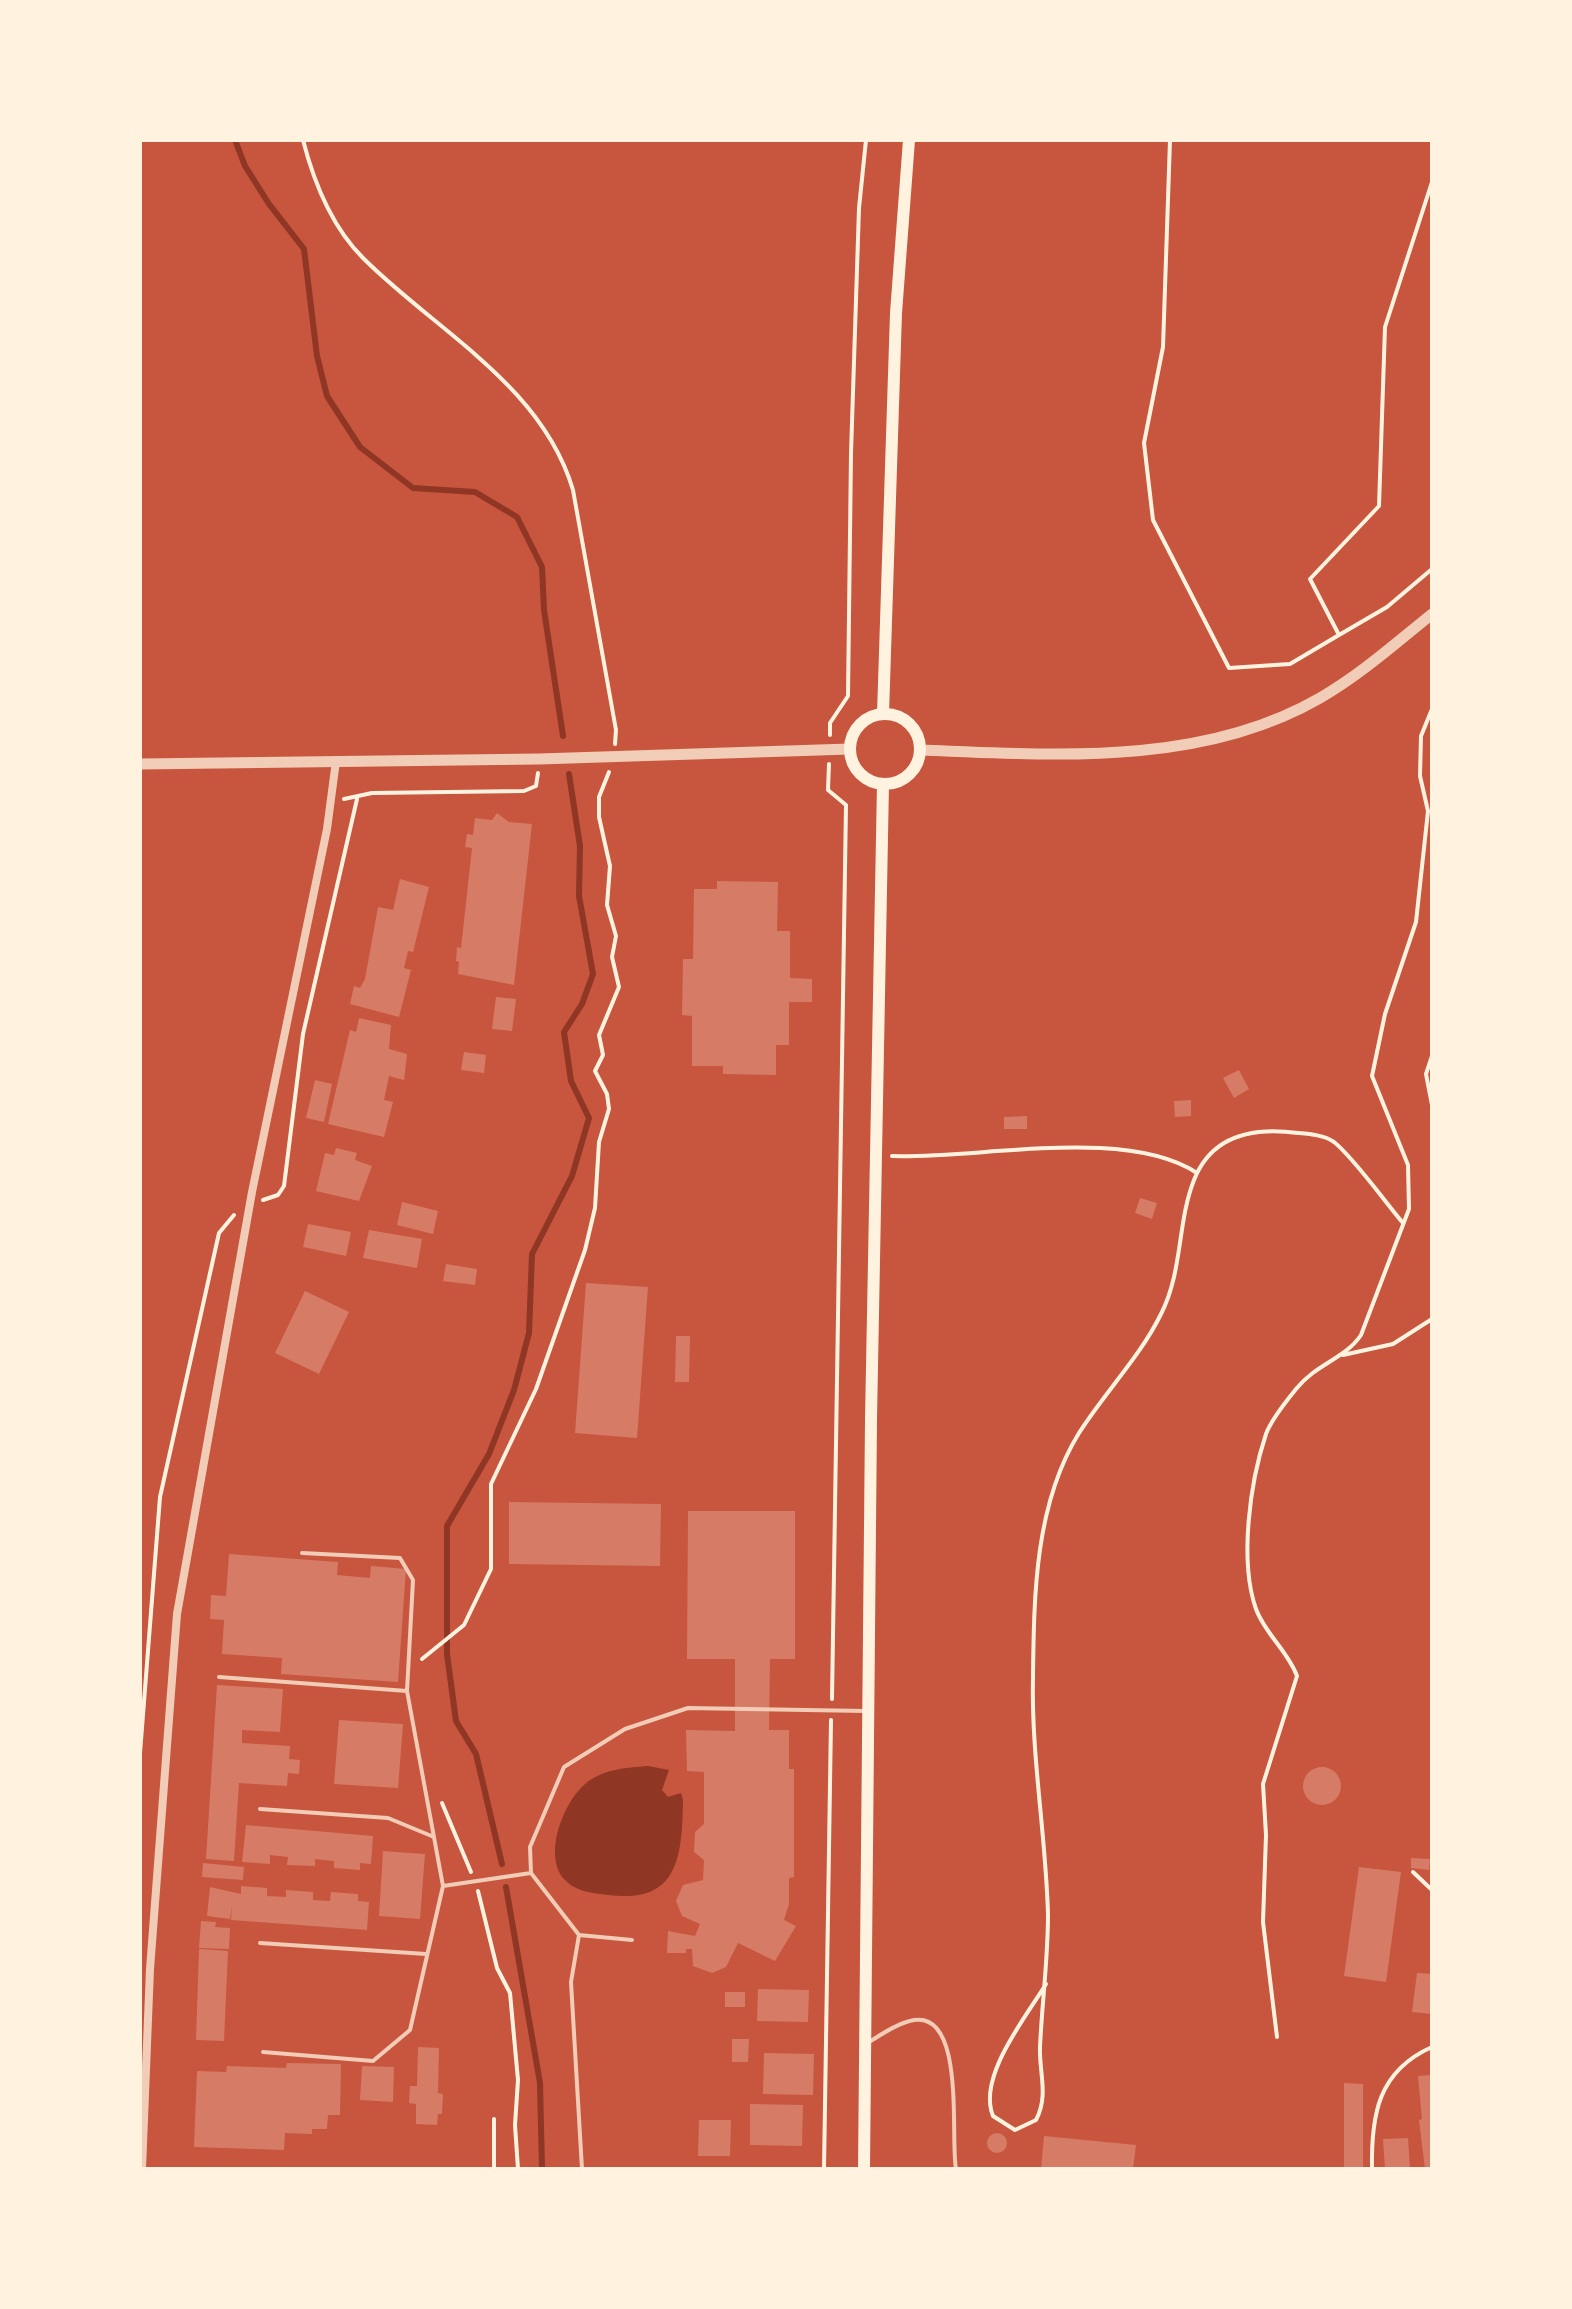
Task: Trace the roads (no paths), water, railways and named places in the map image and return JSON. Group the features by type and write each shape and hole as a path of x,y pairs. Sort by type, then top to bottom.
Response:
{"main road":[{"path":"883,714 896,313 909,140"},
{"path":"883,714 898,716 910,724 918,736 921,750 917,764 909,775 897,783 883,784 859,773 850,749 857,727 869,718 883,714"},
{"path":"864,2169 867,1711 883,784"}],"street":[{"path":"921,750 1151,750 1220,739 1288,715 1321,698 1432,614"},
{"path":"140,764 539,759 850,749"},
{"path":"142,2169 150,1969 174,1639 188,1541 249,1205 332,799 336,761"}],"lane":[{"path":"263,2052 373,2061 410,2030 443,1886 407,1691 413,1580 400,1558 302,1553"},
{"path":"219,1677 407,1691"},
{"path":"632,1940 579,1935 531,1873 530,1847 564,1767 625,1729 688,1708 867,1711"},
{"path":"260,1809 388,1818 434,1837"},
{"path":"443,1886 531,1873"},
{"path":"579,1935 571,1982 582,2169"},
{"path":"260,1943 426,1954"},
{"path":"863,2046 911,2021 927,2022 940,2031 950,2061 956,2169"}],"waterway":[{"path":"235,140 245,166 269,204 304,249 317,356 327,396 360,447 413,488 475,492 517,517 542,567 544,610 563,736"},
{"path":"502,1864 476,1754 456,1721 447,1654 447,1526 489,1454 514,1390 529,1333 532,1254 572,1176 589,1118 571,1081 564,1032 582,1004 593,974 579,896 580,846 569,774"},
{"path":"506,1887 540,2083 542,2169"}]}
